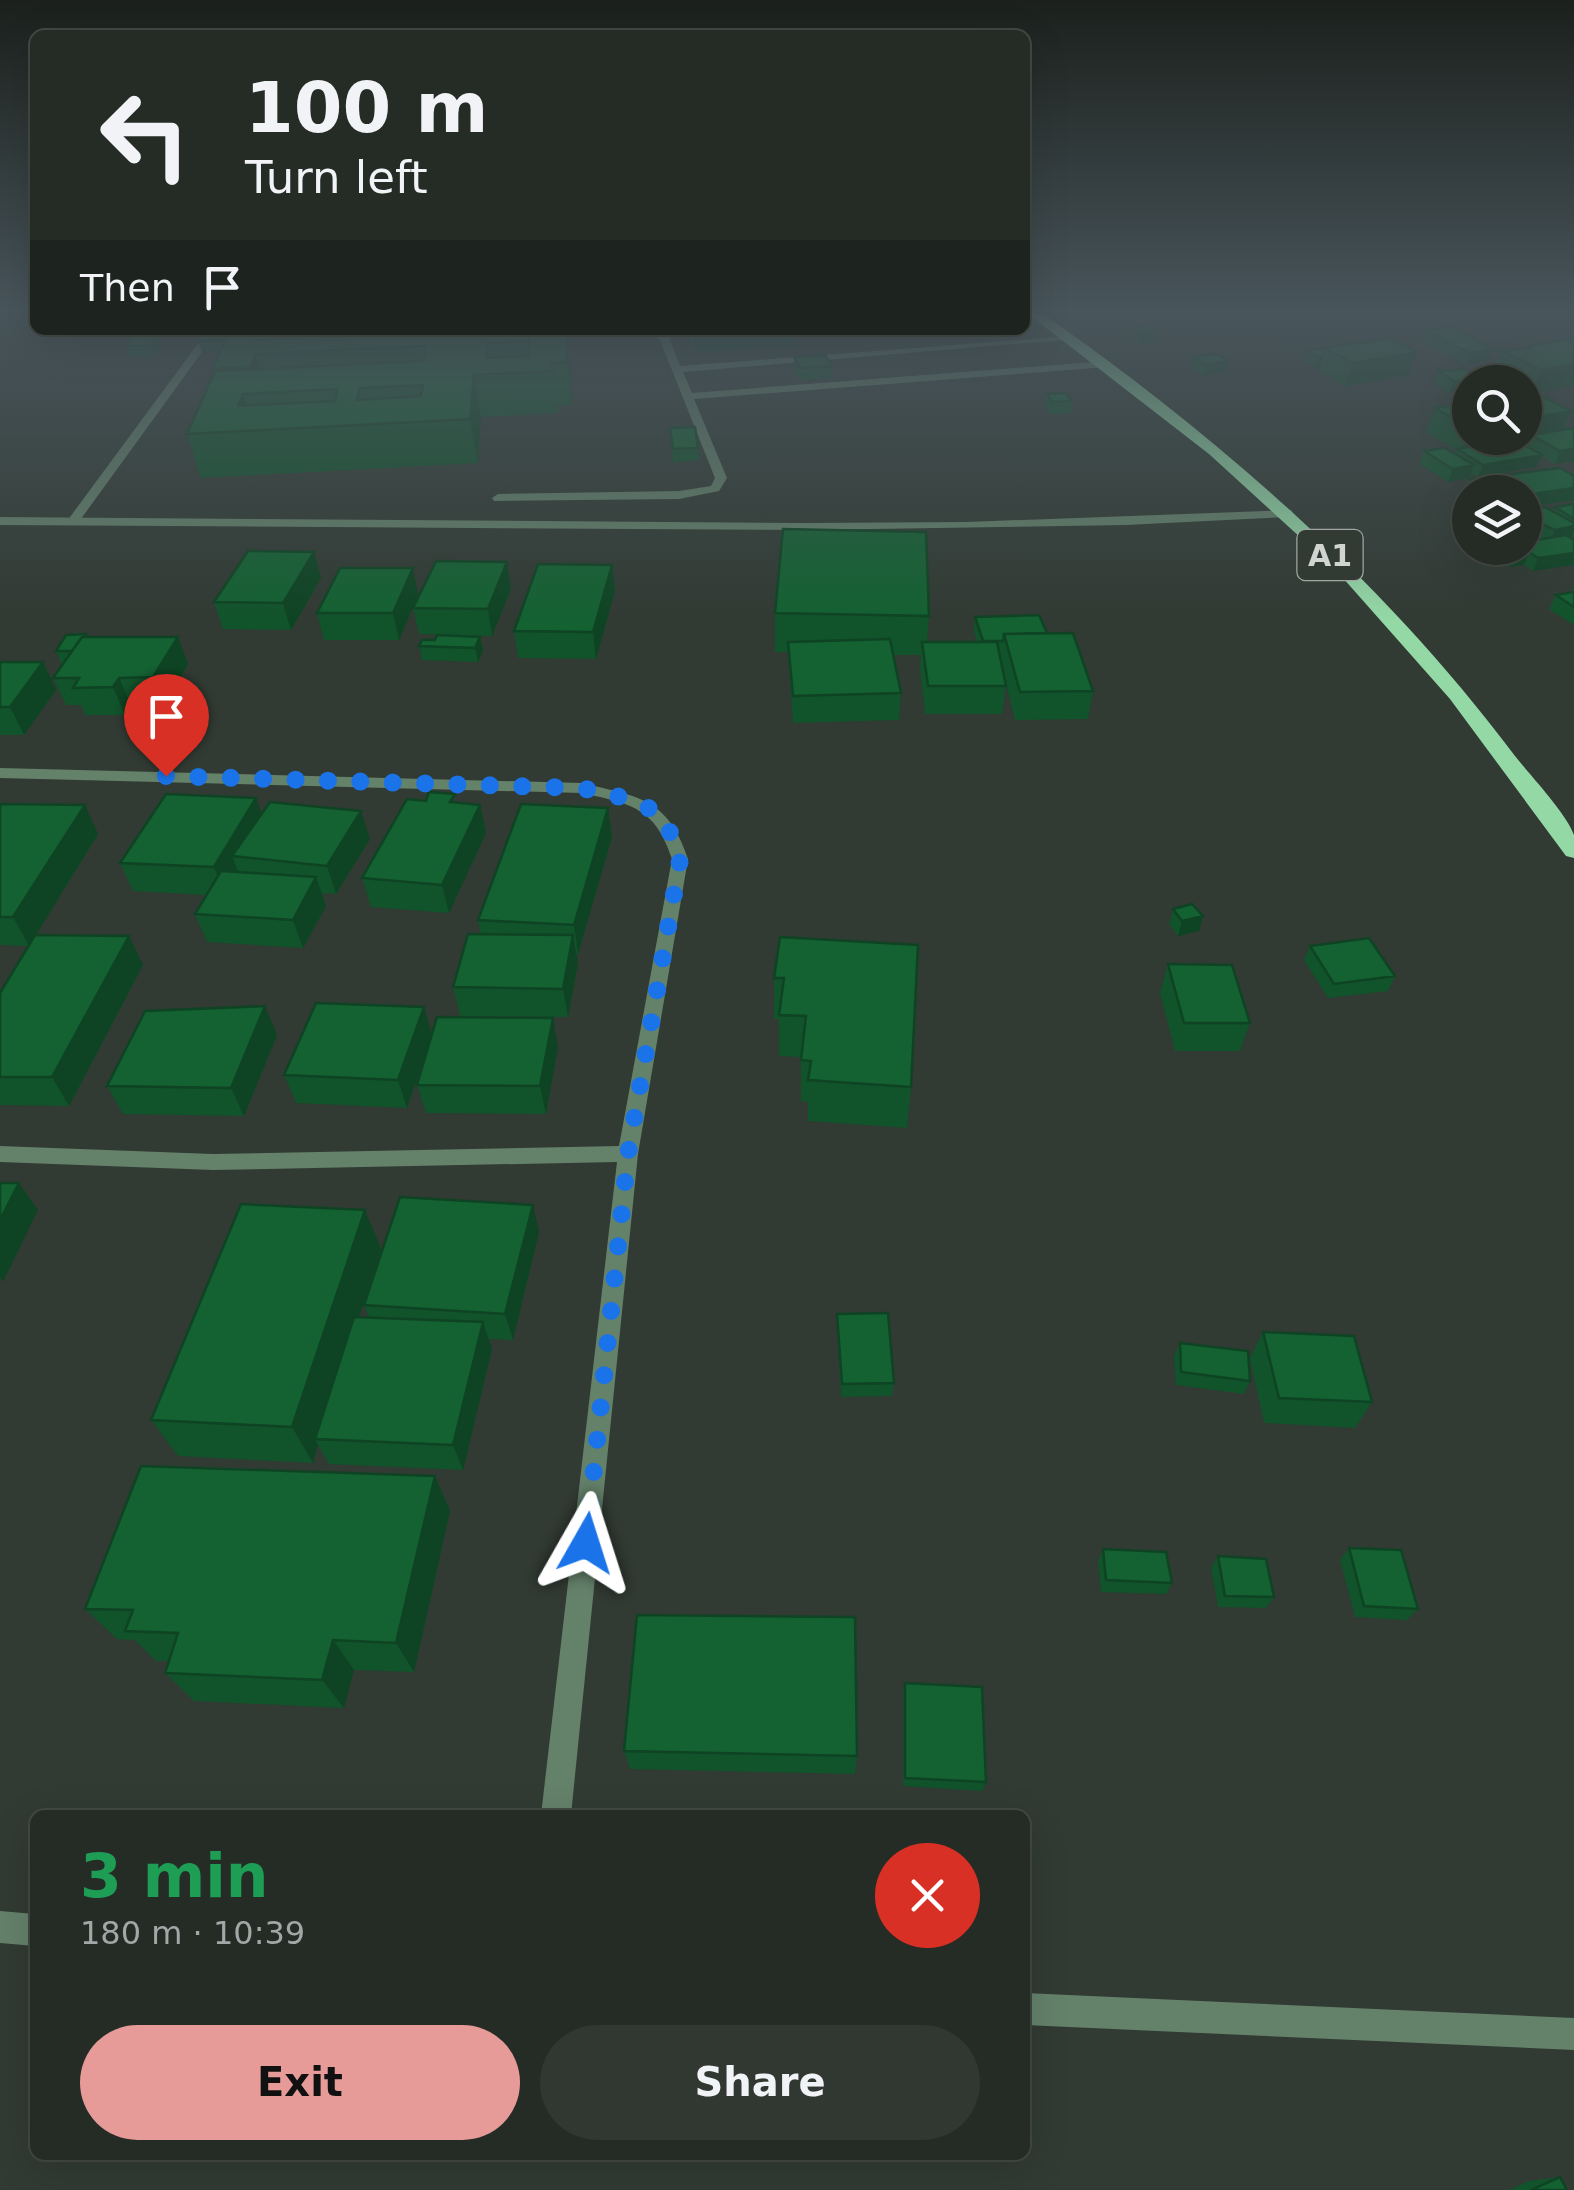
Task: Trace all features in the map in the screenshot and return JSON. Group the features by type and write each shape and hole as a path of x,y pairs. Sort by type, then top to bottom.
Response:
{"highway":[{"name":"A1","path":"1169,415 1287,513 1383,608 1574,850"}],"street":[{"path":"74,520 151,415"},
{"path":"498,498 678,495 715,489 721,478 698,415"},
{"path":"0,521 810,526 1078,522 1287,513"},
{"path":"2,777 582,788 648,807 666,819 680,860 628,1154 557,1810"},
{"path":"0,1154 213,1162 628,1154"},
{"path":"0,1927 30,1930"},
{"path":"1030,2009 1574,2034"}],"building":[{"path":"195,415 470,415 470,419 187,434"},
{"path":"695,427 698,448 673,449 670,428"},
{"path":"1574,428 1574,449 1560,451 1542,441 1542,433"},
{"path":"1445,448 1474,465 1453,469 1424,451"},
{"path":"1467,455 1542,455 1483,465"},
{"path":"1560,468 1574,476 1574,488 1542,493 1542,475 1504,475"},
{"path":"1574,504 1574,519 1555,507"},
{"path":"1542,508 1574,526 1555,530 1542,524"},
{"path":"783,529 926,532 929,616 775,613"},
{"path":"1566,535 1574,540 1574,553 1542,557 1542,539"},
{"path":"248,551 314,552 283,603 214,602"},
{"path":"436,561 507,562 488,609 413,608"},
{"path":"538,564 612,565 593,632 514,631"},
{"path":"340,568 413,568 393,613 317,613"},
{"path":"1574,592 1574,607 1556,595"},
{"path":"1039,615 1047,633 1004,634 1003,641 983,641 975,617"},
{"path":"1073,633 1093,691 1020,692 1004,634"},
{"path":"86,634 72,651 56,651 66,635"},
{"path":"437,635 480,637 475,648 419,646 422,640 435,640"},
{"path":"82,637 178,637 153,677 119,678 113,687 73,688 79,678 53,678"},
{"path":"890,639 901,693 793,696 788,642"},
{"path":"922,642 997,642 1006,686 928,686"},
{"path":"0,662 43,662 10,707 0,707"},
{"path":"429,792 455,794 450,802 480,805 442,885 362,878 407,799 426,801"},
{"path":"166,794 256,798 214,867 120,863"},
{"path":"270,802 361,811 327,866 232,856"},
{"path":"0,804 85,805 13,917 0,917"},
{"path":"521,804 608,808 574,925 478,920"},
{"path":"221,871 316,877 293,920 195,914"},
{"path":"1192,904 1203,916 1182,921 1173,909"},
{"path":"468,934 573,935 563,989 453,987"},
{"path":"35,935 129,936 52,1077 0,1077 0,993"},
{"path":"780,937 918,945 911,1087 808,1080 811,1061 801,1060 806,1016 779,1015 784,978 774,978"},
{"path":"1369,938 1395,976 1334,984 1310,946"},
{"path":"1168,964 1232,965 1250,1023 1184,1023"},
{"path":"316,1003 424,1007 398,1080 284,1075"},
{"path":"265,1006 231,1088 107,1086 145,1011"},
{"path":"437,1017 553,1018 540,1086 417,1085"},
{"path":"0,1183 19,1183 0,1220"},
{"path":"400,1197 533,1205 505,1314 364,1305"},
{"path":"241,1204 365,1210 292,1427 151,1420"},
{"path":"888,1313 894,1383 842,1384 837,1314"},
{"path":"354,1317 483,1322 453,1445 315,1439"},
{"path":"1263,1332 1354,1336 1372,1402 1279,1398"},
{"path":"1180,1343 1248,1351 1250,1381 1181,1372"},
{"path":"141,1466 435,1476 396,1643 333,1640 322,1680 165,1673 178,1633 125,1631 133,1610 85,1609"},
{"path":"1349,1548 1401,1550 1418,1609 1364,1606"},
{"path":"1103,1549 1166,1552 1172,1583 1106,1580"},
{"path":"1218,1556 1266,1559 1274,1597 1225,1596"},
{"path":"637,1615 855,1617 857,1756 624,1751"},
{"path":"905,1683 982,1687 986,1782 905,1778"},
{"path":"1560,2177 1567,2190 1531,2190"}],"route":[{"path":"166,776 582,788 648,807 666,819 680,860 628,1154 586,1543"}]}
